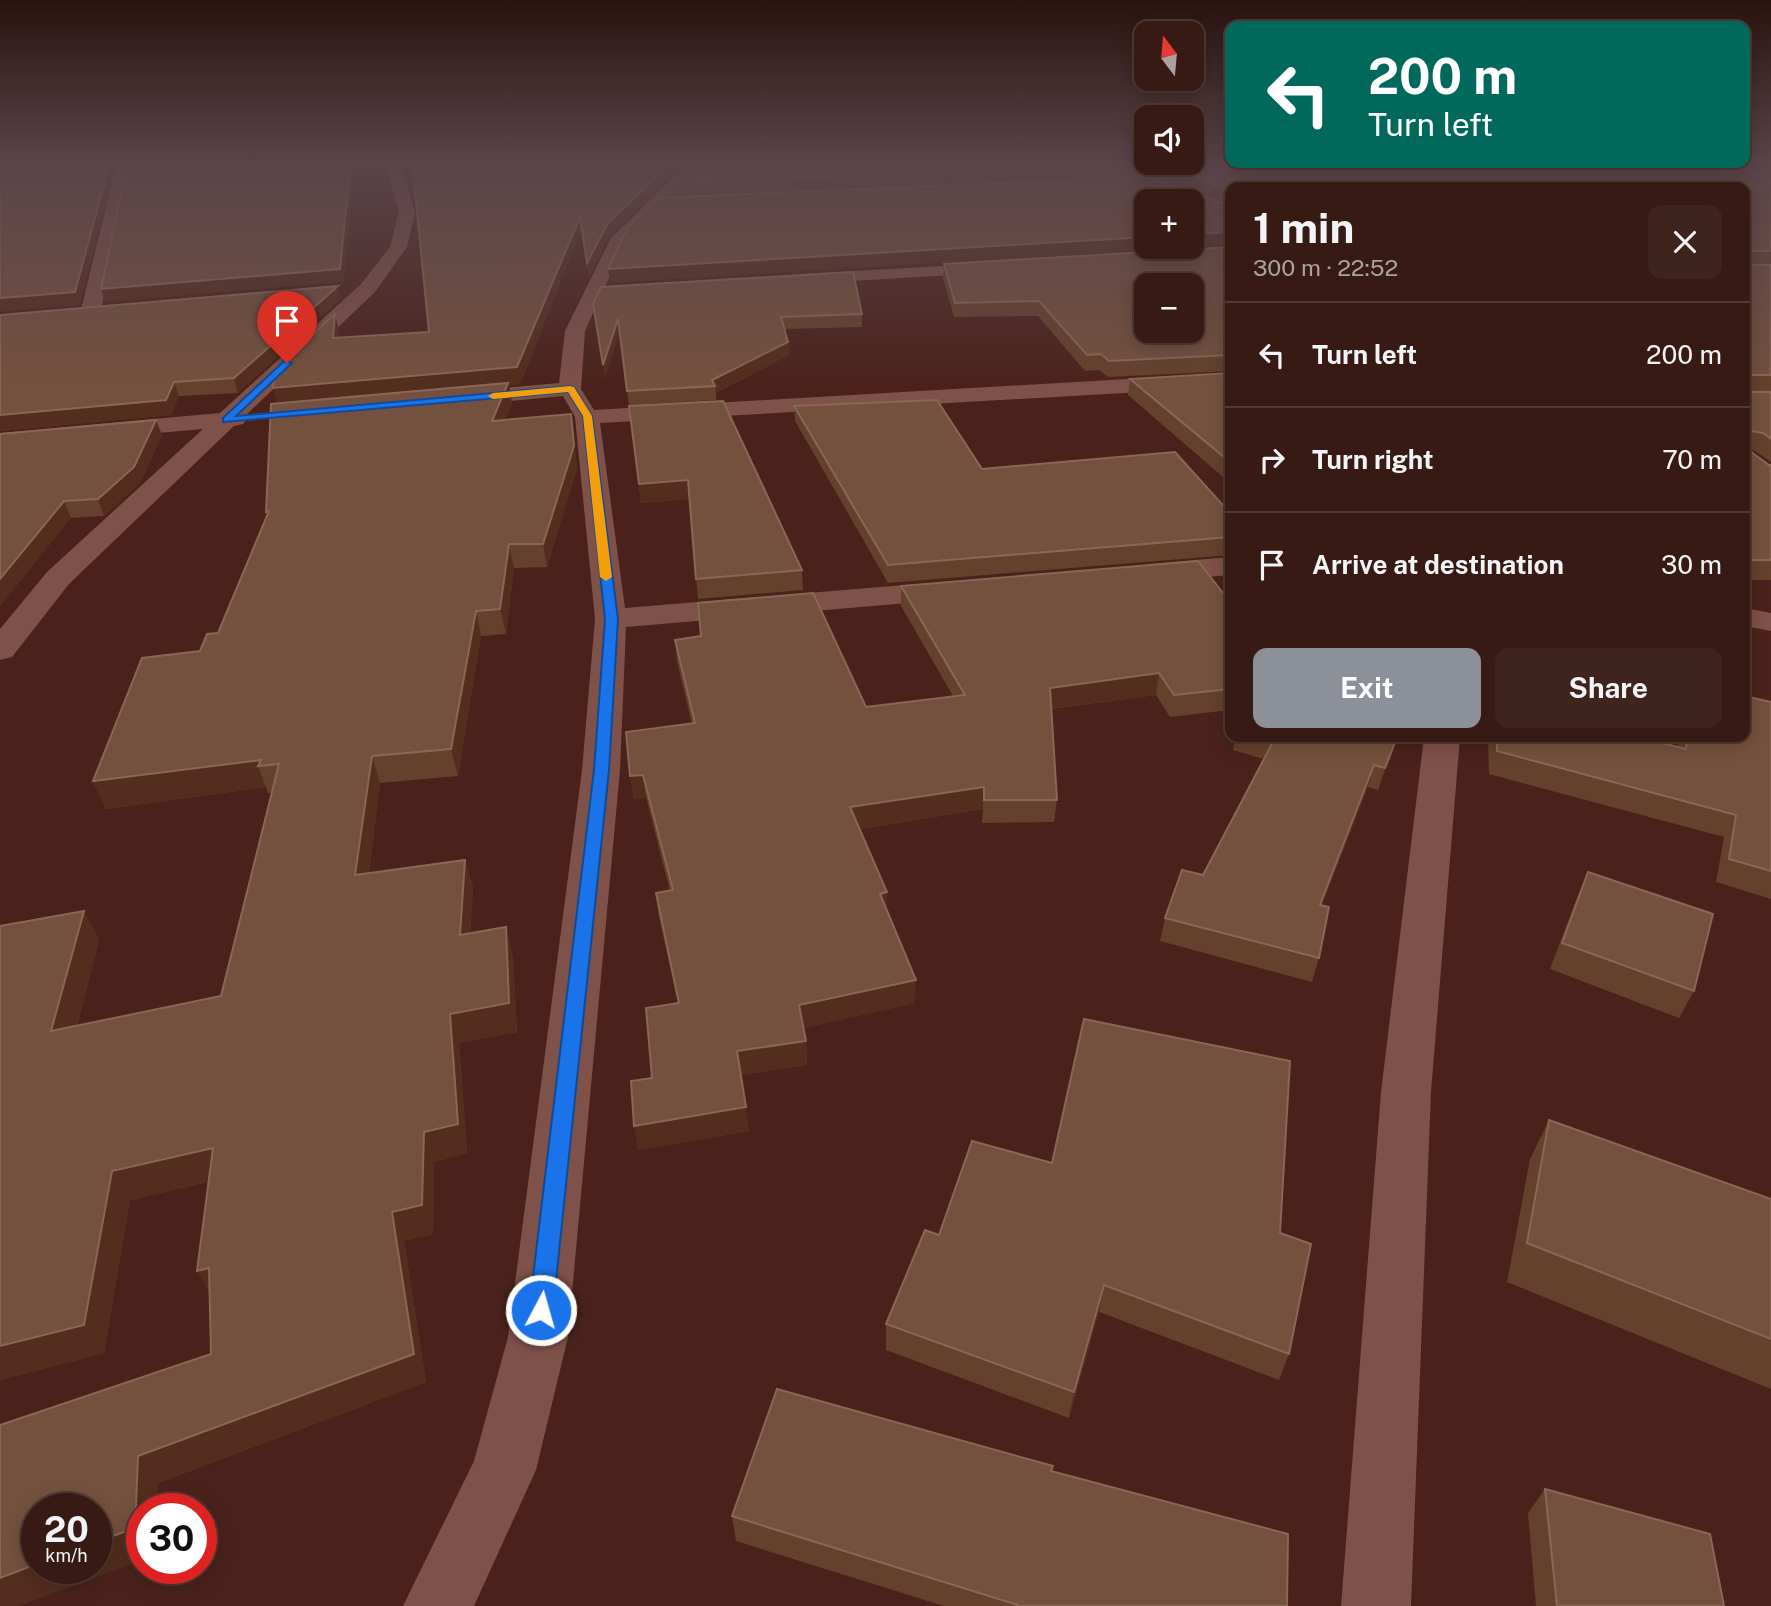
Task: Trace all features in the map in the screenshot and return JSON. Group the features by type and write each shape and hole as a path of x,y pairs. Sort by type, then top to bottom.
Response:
{"street":[{"path":"91,311 107,237"},
{"path":"0,650 58,578 368,288 398,247 401,237"},
{"path":"438,1606 504,1470 538,1337 601,770 611,619 587,416 570,389 575,331 620,237"},
{"path":"788,280 1010,267"},
{"path":"340,290 368,288"},
{"path":"593,292 621,290"},
{"path":"587,416 1225,380"},
{"path":"433,401 570,389"},
{"path":"0,440 268,416"},
{"path":"1120,576 1225,566"},
{"path":"611,619 983,587"},
{"path":"1750,618 1771,622"},
{"path":"1376,1606 1406,1092 1441,742"}],"building":[{"path":"0,237 90,237 75,292 0,298"},
{"path":"112,237 343,237 340,269 101,289"},
{"path":"419,237 572,237 517,367 273,388 274,374 270,374 335,314 333,338 429,332"},
{"path":"583,237 601,237 587,263"},
{"path":"623,237 1134,238 608,269"},
{"path":"1750,237 1771,237 1771,251 1750,251"},
{"path":"1225,247 1225,355 1109,361 1101,354 1087,355 1039,301 955,303 944,264 1134,253 1134,259 1204,259 1204,249"},
{"path":"1750,265 1771,265 1771,375 1750,375"},
{"path":"853,272 862,314 781,317 788,342 712,380 715,386 627,391 618,319 603,365 593,304 601,287"},
{"path":"338,286 234,378 174,382 166,400 0,415 0,315"},
{"path":"1225,373 1225,458 1130,379"},
{"path":"508,383 492,421 571,414 574,446 543,544 509,544 500,609 476,611 451,749 372,756 355,875 465,860 460,935 506,927 509,1003 450,1014 458,1124 424,1132 422,1205 392,1212 414,1354 138,1456 136,1493 126,1493 126,1531 112,1536 112,1493 21,1493 21,1570 0,1578 0,1425 211,1354 209,1268 197,1271 213,1148 112,1171 84,1325 0,1346 0,926 84,911 51,1031 221,996 279,764 258,766 261,760 93,781 142,658 200,651 207,634 218,633 269,511 266,512 271,404"},
{"path":"1750,392 1771,392 1771,439 1763,433 1751,431 1750,451"},
{"path":"937,400 982,469 1175,452 1225,507 1225,537 888,565 794,406"},
{"path":"723,401 802,570 696,579 688,480 639,484 629,406"},
{"path":"156,420 134,467 98,499 64,501 0,579 0,434"},
{"path":"1750,451 1771,465 1771,560 1750,560"},
{"path":"1198,561 1225,596 1225,690 1174,695 1159,673 1050,688 1057,800 984,800 984,787 850,807 887,892 880,894 916,980 799,1005 806,1041 737,1051 746,1107 634,1126 631,1081 652,1078 646,1008 679,1003 656,893 673,890 643,775 630,776 626,732 695,723 675,640 701,636 698,603 813,593 866,707 965,695 901,586"},
{"path":"1750,697 1771,702 1771,871 1729,859 1736,815 1497,751 1497,742 1658,742 1686,749 1687,742 1750,742"},
{"path":"1273,742 1395,742 1385,768 1374,765 1320,905 1329,907 1319,958 1165,918 1182,870 1203,875"},
{"path":"1588,872 1713,914 1694,991 1562,943"},
{"path":"1084,1019 1290,1061 1280,1233 1311,1244 1289,1354 1104,1285 1074,1392 886,1324 925,1230 939,1235 972,1141 1052,1163"},
{"path":"1549,1120 1771,1199 1771,1339 1527,1243"},
{"path":"777,1389 1053,1466 1051,1471 1288,1534 1287,1606 1021,1606 732,1516"},
{"path":"1545,1489 1710,1534 1724,1606 1557,1606"}],"slow traffic":[{"path":"493,396 570,389 587,416 606,577"}],"route":[{"path":"287,363 226,420 570,389 587,416 611,619 601,770 541,1310"}]}
